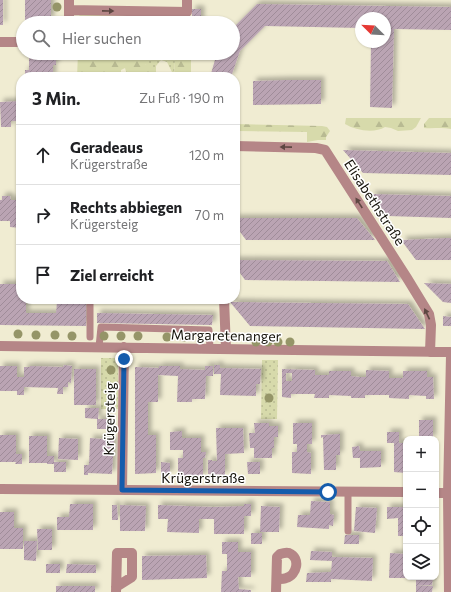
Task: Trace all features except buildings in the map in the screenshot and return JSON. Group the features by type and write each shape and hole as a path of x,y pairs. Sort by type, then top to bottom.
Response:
{"street":[{"path":"69,16 69,5 187,12 187,0"},
{"path":"0,42 16,42"},
{"name":"Elisabethstraße","path":"240,146 316,148 325,150 408,278 428,314 431,324 430,352"},
{"path":"224,304 226,349"},
{"name":"Margaretenanger","path":"0,346 430,352 451,354"},
{"name":"Krügersteig","path":"122,490 124,347"},
{"path":"449,592 451,354"},
{"name":"Krügerstraße","path":"0,489 403,492"},
{"path":"439,493 450,493"},
{"path":"276,592 277,579"}],"lane":[{"path":"90,304 90,337"},
{"path":"99,347 100,327 209,330 210,349"},
{"path":"348,492 348,531"}],"green space":[{"path":"82,14 164,16 79,16"},
{"path":"78,60 146,60 145,64 152,66 156,72 126,72 125,68 121,70 121,72 77,72"},
{"path":"140,60 161,60 156,66 155,72"},
{"path":"161,60 175,60 174,72 172,72 167,62"},
{"path":"175,60 191,60 191,72 174,72"},
{"path":"346,118 421,118 416,127 412,130 398,131 385,127 370,131 354,128 345,124"},
{"path":"429,118 451,118 451,129 424,128 424,124"},
{"path":"240,124 322,126 327,127 330,131 326,137 326,140 307,142 307,132 240,131"},
{"path":"101,358 118,358 118,409 101,409"},
{"path":"262,360 278,360 277,419 261,419"}],"route":[{"path":"124,359 122,490 328,492"}]}
